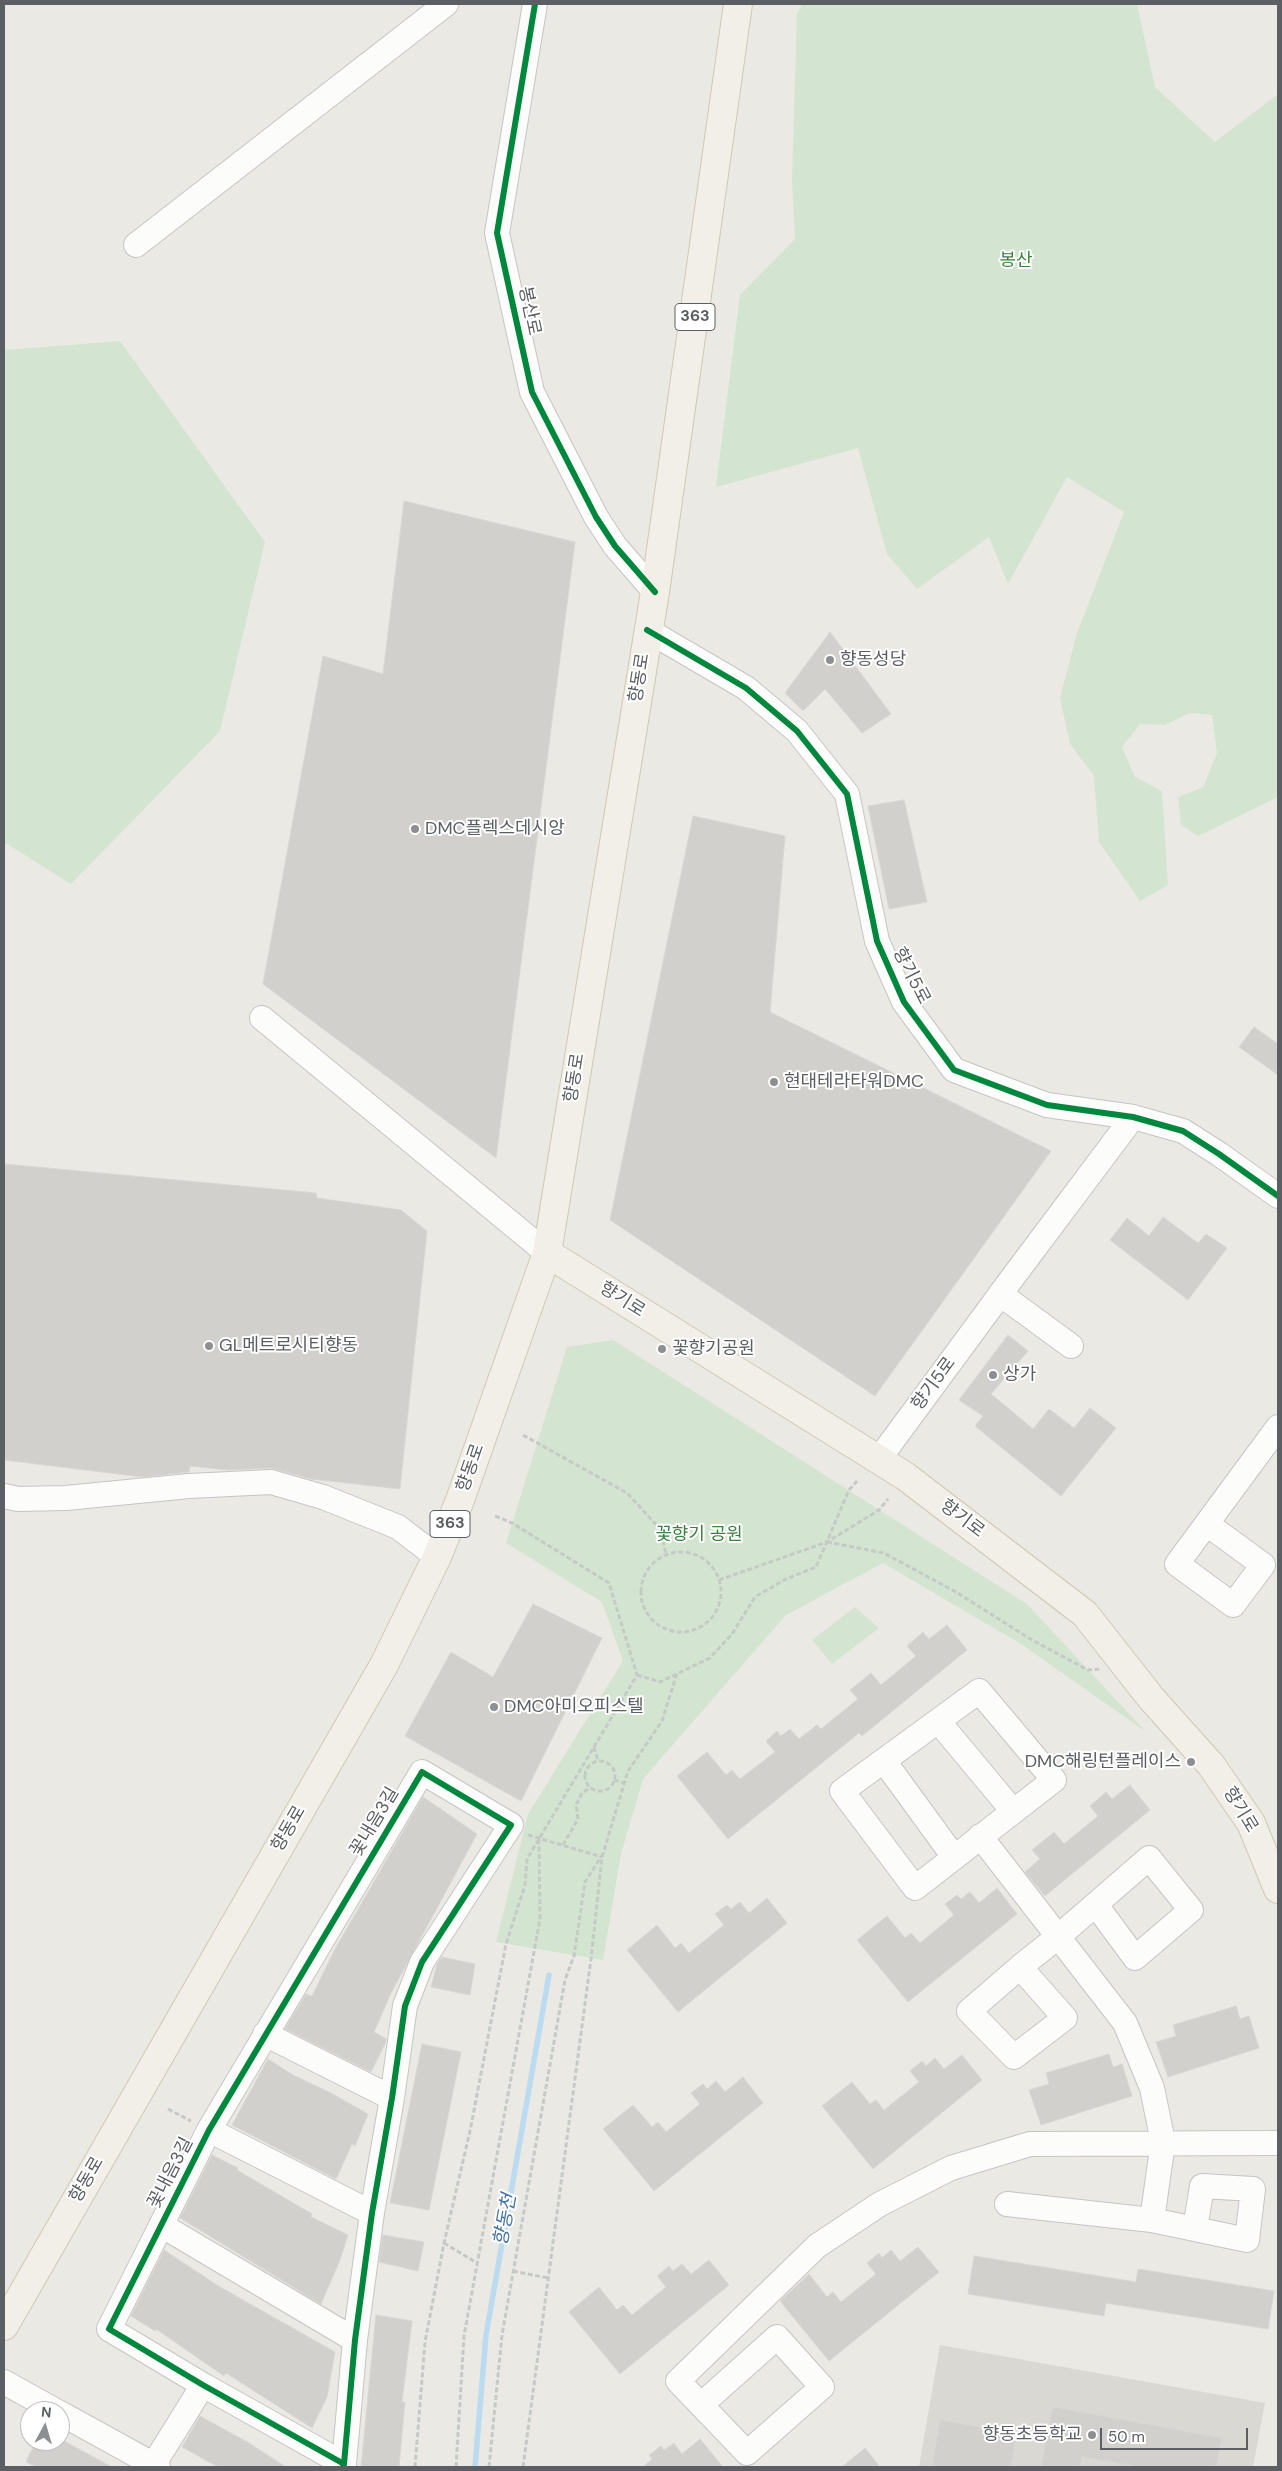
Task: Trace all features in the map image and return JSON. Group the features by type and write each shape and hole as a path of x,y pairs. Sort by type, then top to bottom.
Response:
{"main road":[{"name":"363","path":"647,630 655,592 738,4"},
{"name":"향동로","path":"4,2326 384,1665 437,1557 460,1500 547,1253 647,630"},
{"name":"향기로","path":"547,1253 880,1459 961,1517 1085,1614 1151,1698 1211,1765 1251,1822 1278,1889"}],"street":[{"path":"136,245 446,4"},
{"name":"봉산로","path":"535,4 497,233 532,392 596,517 616,546 655,592"},
{"name":"향기5로","path":"647,630 746,688 798,731 847,794 877,941 904,1002 954,1070 1047,1105 1133,1117 1183,1131 1278,1196"},
{"path":"262,1018 547,1253"},
{"name":"향기5로","path":"880,1459 1000,1294 1133,1117"},
{"path":"1000,1294 1072,1346"},
{"path":"1207,1524 1278,1427"},
{"path":"4,1496 18,1499 66,1498 189,1486 271,1482 323,1497 398,1527 437,1557"},
{"path":"979,1691 1054,1780 915,1888 842,1792 884,1760 979,1691"},
{"path":"938,1721 1013,1811"},
{"path":"884,1760 954,1857"},
{"name":"꽃내음3길","path":"422,1772 510,1825 422,1962 405,2006 392,2098 372,2213 355,2340 344,2465 109,2329 209,2130 422,1772"},
{"path":"980,1836 1125,2023 1152,2088 1164,2142 1152,2220"},
{"path":"1020,1967 1096,1905"},
{"path":"265,2034 392,2098"},
{"name":"꽃내음3길","path":"209,2130 372,2213"},
{"path":"702,2404 777,2337 822,2387 747,2453 678,2381 817,2246 880,2204 951,2168 1030,2144 1278,2143"},
{"path":"1007,2204 1152,2220 1195,2229"},
{"name":"꽃내음3길","path":"161,2225 355,2340"},
{"path":"4,2382 38,2401"},
{"path":"70,2419 155,2467 203,2385"}],"path":[{"path":"523,1435 627,1493 661,1530 666,1556"},
{"path":"637,1675 660,1682 710,1658 732,1634 755,1597 786,1579 816,1567 849,1490 857,1481"},
{"path":"720,1580 827,1542 879,1510 888,1499"},
{"path":"415,2467 425,2342 444,2243 470,2131 506,1944 525,1885 527,1859 637,1675 609,1583 512,1523 495,1516"},
{"path":"827,1542 884,1553 956,1592 1048,1649 1088,1670 1102,1669"},
{"path":"678,1552 692,1554 704,1559 713,1568 720,1580 719,1606 707,1622 690,1631 677,1632 664,1629 653,1621 645,1610 642,1591 646,1573 654,1562 666,1556 678,1552"},
{"path":"523,2467 591,1959 602,1857 628,1771 662,1721 677,1673"},
{"path":"594,1747 598,1761"},
{"path":"590,1786 586,1774 590,1765 598,1761 611,1766 614,1780"},
{"path":"614,1780 624,1784"},
{"path":"590,1786 604,1790 614,1780"},
{"path":"563,1845 578,1819 576,1805 582,1793 590,1786"},
{"path":"510,1825 524,1834 602,1857"},
{"path":"456,2467 464,2336 540,1919 539,1838"},
{"path":"489,2467 502,2336 565,1980 574,1956 585,1882 602,1857"},
{"path":"444,2243 477,2264"},
{"path":"513,2271 548,2278"}],"shaded area":[{"name":"향동초등학교","path":"940,2345 1265,2403 1253,2467 919,2467"}],"green space":[{"name":"봉산","path":"802,4 1137,4 1155,87 1215,142 1278,94 1278,797 1198,836 1181,825 1178,797 1203,787 1217,753 1212,715 1189,713 1165,725 1140,724 1122,747 1135,777 1162,791 1168,885 1140,901 1099,842 1094,776 1070,744 1060,698 1077,633 1124,512 1067,477 1008,584 989,537 917,589 887,554 858,448 716,487 740,295 795,239 792,180 797,14"},
{"path":"120,341 265,542 220,731 71,884 4,842 4,350"},
{"name":"꽃향기 공원","path":"613,1340 1027,1604 1146,1732 1021,1644 883,1563 786,1615 643,1779 621,1854 603,1960 496,1942 528,1814 623,1661 602,1602 506,1543 567,1347"},
{"path":"855,1607 879,1628 832,1664 812,1640"}],"building":[{"name":"DMC플렉스데시앙","path":"404,501 575,542 496,1158 263,984 323,656 383,674"},
{"name":"향동성당","path":"830,632 891,714 862,733 825,689 803,711 785,693"},
{"path":"904,800 927,902 889,909 868,806"},
{"name":"현대테라타워DMC","path":"693,816 785,836 770,1012 1051,1151 875,1396 610,1220"},
{"path":"1254,1027 1278,1044 1278,1075 1239,1047"},
{"name":"GL메트로시티향동","path":"4,1164 316,1193 317,1198 401,1210 427,1231 400,1489 311,1479 271,1468 227,1470 190,1466 189,1472 142,1477 4,1460"},
{"path":"1163,1217 1198,1243 1206,1234 1227,1248 1188,1300 1110,1240 1127,1218 1149,1236"},
{"path":"1008,1335 1028,1351 991,1394 1033,1429 1049,1409 1074,1428 1090,1408 1116,1428 1061,1496 975,1426 983,1416 959,1400"},
{"name":"DMC아미오피스텔","path":"533,1604 602,1638 521,1801 405,1736 451,1652 493,1677"},
{"path":"947,1625 967,1650 862,1736 859,1733 728,1839 677,1776 707,1752 726,1775 732,1770 740,1779 775,1752 766,1741 777,1731 781,1736 790,1729 799,1739 817,1725 821,1729 858,1699 850,1690 871,1673 881,1685 916,1656 907,1646 923,1632 929,1639"},
{"path":"1130,1785 1150,1810 1045,1896 1025,1872 1040,1859 1032,1850 1054,1832 1064,1844 1098,1816 1090,1806 1106,1792 1112,1799"},
{"path":"423,1797 477,1834 391,1993 374,2032 386,2039 386,2042 371,2072 285,2029 306,1994 312,1996 335,1949"},
{"path":"997,1888 1017,1914 908,2002 857,1940 887,1916 905,1938 911,1933 920,1943 954,1915 945,1904 957,1895 961,1899 970,1892 979,1903"},
{"path":"767,1898 787,1923 678,2012 627,1950 657,1925 675,1948 681,1943 689,1953 724,1925 715,1914 727,1905 731,1909 740,1902 749,1913"},
{"path":"442,1957 475,1964 470,1995 431,1987 437,1964"},
{"path":"1236,2006 1240,2019 1249,2016 1259,2048 1168,2077 1156,2042 1176,2036 1173,2025"},
{"path":"422,2044 461,2052 429,2210 390,2203"},
{"path":"1109,2054 1113,2067 1122,2064 1132,2096 1041,2125 1029,2090 1049,2084 1046,2073"},
{"path":"962,2055 982,2080 873,2169 822,2106 852,2082 870,2104 876,2100 884,2110 919,2082 910,2071 922,2061 926,2066 935,2058 944,2069"},
{"path":"268,2059 293,2075 331,2093 368,2114 355,2146 352,2144 336,2179 232,2125"},
{"path":"743,2077 763,2103 654,2191 603,2129 633,2105 652,2127 658,2122 666,2132 700,2104 691,2093 703,2084 707,2089 716,2081 725,2092"},
{"path":"212,2155 238,2168 237,2170 312,2214 311,2217 348,2235 340,2260 321,2304 180,2218"},
{"path":"383,2235 424,2242 418,2271 379,2262"},
{"path":"918,2247 939,2272 829,2361 780,2301 809,2274 827,2297 833,2292 841,2302 876,2274 867,2263 879,2253 882,2258 891,2250 900,2261"},
{"path":"164,2250 220,2287 335,2352 327,2397 312,2428 226,2373 224,2376 156,2329 155,2331 131,2316"},
{"path":"974,2256 1136,2282 1138,2269 1274,2291 1268,2329 1106,2303 1104,2316 968,2294"},
{"path":"709,2260 729,2285 620,2374 569,2312 599,2287 617,2310 623,2305 632,2315 666,2287 657,2276 669,2266 673,2271 682,2264 691,2274"},
{"path":"376,2315 412,2321 402,2402 405,2402 399,2467 361,2467"},
{"path":"1053,2407 1222,2438 1216,2467 1140,2467 1082,2457 1080,2467 1041,2467"},
{"path":"200,2416 249,2443 286,2467 218,2467 182,2447"},
{"path":"940,2420 1017,2433 1011,2467 932,2467"},
{"path":"700,2439 723,2467 643,2467 652,2459 649,2455 661,2446 664,2450 674,2443 682,2454"},
{"path":"70,2444 112,2467 37,2467 26,2462 31,2451 70,2451"},
{"path":"865,2448 880,2467 842,2467"}],"waterway":[{"name":"향동천","path":"475,2467 486,2335 549,1975"}],"cycle path":[{"path":"535,4 497,233 532,392 596,517 615,546 655,592"},
{"path":"647,630 746,688 797,731 847,794 877,941 904,1002 954,1070 1047,1105 1133,1117 1183,1131 1278,1196"},
{"path":"343,2467 344,2464 355,2340 372,2213 392,2098 405,2006 422,1962 511,1825 422,1772 209,2130 109,2329 203,2385 344,2464"}],"place":[{"name":"향동성당","path":"830,660"},
{"name":"DMC플렉스데시앙","path":"415,829"},
{"name":"현대테라타워DMC","path":"774,1082"},
{"name":"GL메트로시티향동","path":"209,1346"},
{"name":"꽃향기공원","path":"662,1349"},
{"name":"상가","path":"993,1375"},
{"name":"DMC아미오피스텔","path":"494,1707"},
{"name":"DMC해링턴플레이스","path":"1191,1762"},
{"name":"향동초등학교","path":"1092,2435"}]}
